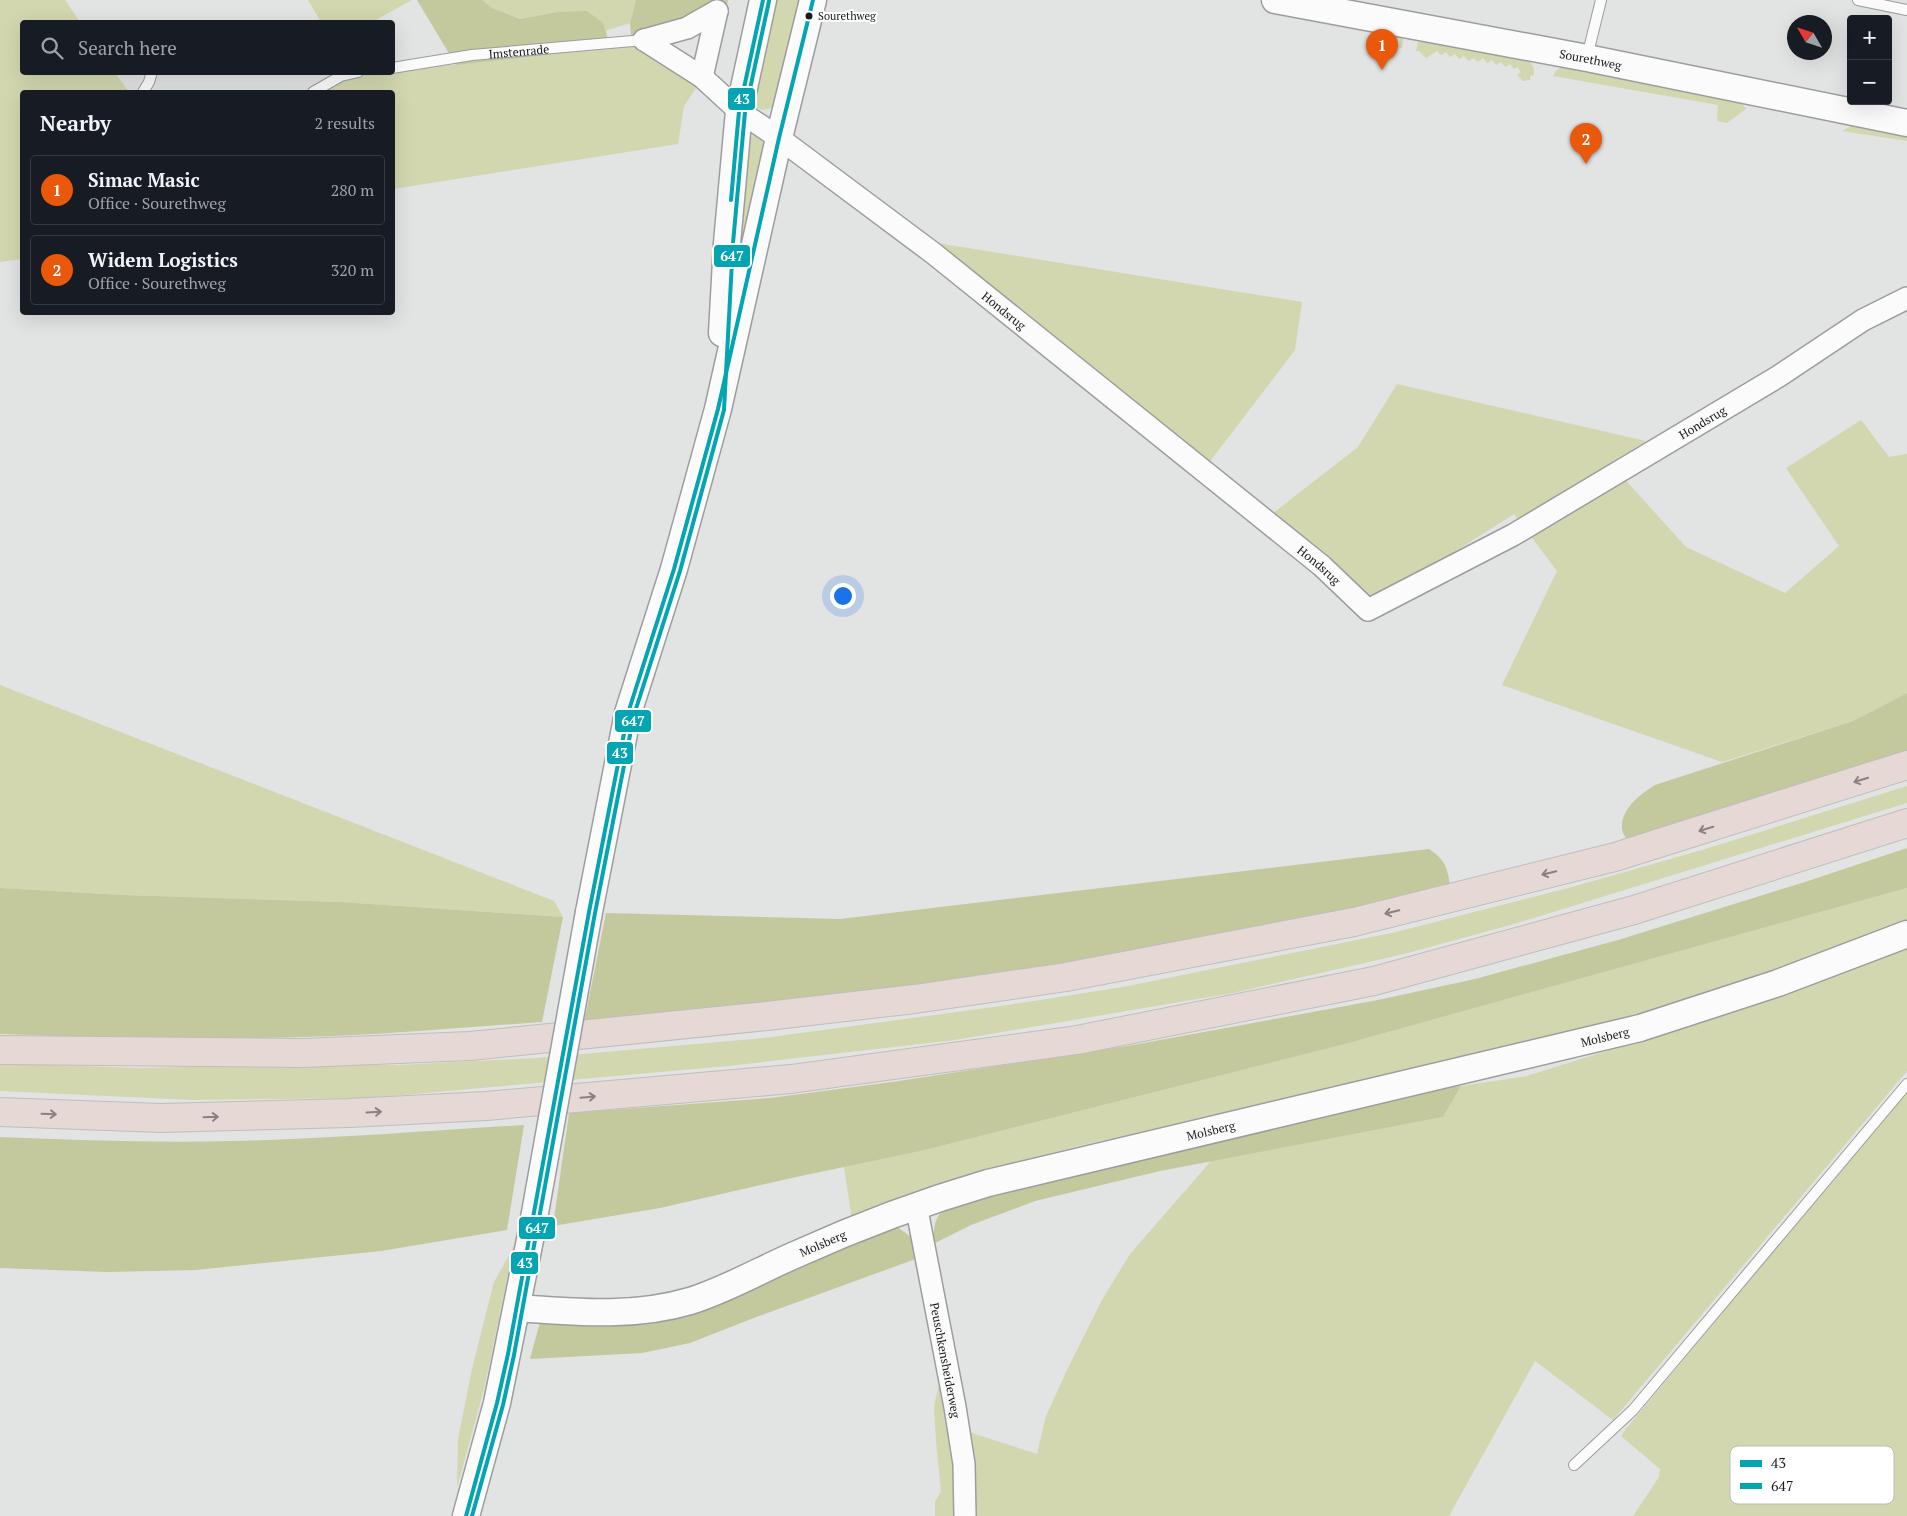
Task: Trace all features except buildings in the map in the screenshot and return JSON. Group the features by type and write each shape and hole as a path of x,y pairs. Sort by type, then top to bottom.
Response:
{"highway":[{"path":"0,1050 303,1053 470,1046 916,999 1066,977 1354,922 1615,857 1907,765"},
{"path":"0,1112 160,1118 349,1113 486,1106 791,1079 1078,1040 1374,982 1634,910 1907,823"}],"street":[{"path":"718,408 727,243 739,111 763,0"},
{"path":"466,1516 497,1403 517,1308 589,912 628,713 674,569 718,408 779,138 813,0"},
{"name":"Sourethweg","path":"1275,0 1587,58 1907,123"},
{"name":"Imstenrade","path":"644,40 687,28 719,5"},
{"name":"Imstenrade","path":"702,77 719,5"},
{"path":"644,40 702,77 739,111 779,138"},
{"name":"Hondsrug","path":"779,138 957,272 1322,566 1368,610 1513,535 1779,376 1863,320 1907,298"},
{"name":"Molsberg","path":"517,1308 570,1313 606,1313 639,1310 689,1301 834,1237 916,1205 980,1185 1640,1028 1778,983 1907,934"},
{"name":"Peuschkensheiderweg","path":"916,1205 956,1407 964,1464 965,1516"}],"lane":[{"path":"1587,58 1601,0"},
{"path":"1862,0 1907,10"},
{"name":"Imstenrade","path":"395,68 472,55 644,40"},
{"path":"144,90 150,82 151,75"},
{"path":"316,90 345,75"},
{"path":"1574,1465 1618,1425 1645,1395 1907,1084"}],"green space":[{"path":"0,0 65,0 79,20 20,20 20,75 116,75 128,90 20,90 20,259 0,262"},
{"path":"308,0 412,0 376,20 320,20"},
{"path":"417,0 482,0 492,8 520,19 557,12 587,11 603,23 611,48 456,65"},
{"path":"482,0 636,0 630,23 605,31 603,23 557,12 520,19 492,8"},
{"path":"636,0 728,0 725,12 699,14 660,60 632,46 630,23"},
{"path":"768,0 807,0 777,104 764,110 755,106 752,102"},
{"path":"1387,33 1402,36 1402,48 1399,47 1400,39 1389,36 1376,45 1370,55 1367,54 1373,43"},
{"path":"1421,40 1528,60 1534,68 1534,74 1533,76 1531,75 1530,80 1523,81 1517,75 1521,72 1517,67 1514,69 1510,64 1505,67 1501,62 1496,65 1492,60 1487,63 1483,58 1478,62 1473,58 1469,61 1464,56 1459,59 1455,54 1450,57 1446,52 1441,55 1437,51 1426,58 1419,51 1416,51 1418,42"},
{"path":"632,46 686,73 696,88 684,106 678,144 395,189 395,90 312,90 338,77 395,75 395,71"},
{"path":"1562,67 1739,99 1746,109 1727,123 1717,121 1718,105 1553,76"},
{"path":"1861,121 1907,130 1907,141 1842,131"},
{"path":"758,135 766,142 739,279 735,260 748,139"},
{"path":"931,242 1302,302 1295,350 1208,464"},
{"path":"1397,384 1646,441 1610,463 1686,547 1785,593 1839,546 1786,468 1861,420 1889,457 1907,454 1907,693 1853,721 1722,762 1502,685 1557,571 1514,514 1369,606 1263,521 1358,447"},
{"path":"0,685 554,901 563,917 341,902 123,895 0,888"},
{"path":"1907,693 1907,755 1628,842 1624,835 1622,830 1623,821 1628,808 1638,797 1655,785 1853,721"},
{"path":"1907,786 1907,803 1514,924 1404,954 1233,993 955,1040 728,1066 369,1098 193,1100 0,1091 0,1063 138,1068 399,1065 537,1058 764,1038 1001,1006 1123,987 1396,932 1572,887 1702,850"},
{"path":"1907,848 1907,888 1345,1044 921,1151 660,1208 553,1226 569,1113 770,1098 892,1082 1133,1045 1378,1000 1475,979 1618,940"},
{"path":"1429,849 1443,862 1451,889 1082,967 584,1023 606,913 840,919"},
{"path":"0,888 123,895 341,902 563,917 542,1022 334,1036 250,1038 83,1037 0,1034"},
{"path":"1907,888 1907,927 1656,1018 1082,1145 989,1169 925,1190 852,1220 844,1167 921,1151 1345,1044"},
{"path":"1907,940 1907,1071 1613,1420 1535,1361 1449,1516 975,1516 976,1487 969,1432 1037,1454 1046,1416 1102,1300 1130,1254 1211,1161 1443,1117 1461,1086 1527,1076 1720,1015"},
{"path":"1461,1086 1443,1117 1160,1171 1035,1201 971,1225 935,1243 935,1223 952,1198 1422,1091"},
{"path":"1907,1090 1907,1516 1633,1516 1659,1477 1660,1469 1621,1436"},
{"path":"524,1125 507,1230 381,1251 196,1270 107,1272 0,1268 0,1137 203,1142 341,1137"},
{"path":"897,1227 914,1239 921,1257 690,1343 642,1353 530,1359 540,1322 786,1268"},
{"path":"514,1246 484,1389 457,1488 458,1439 472,1369 494,1282"},
{"path":"942,1371 960,1516 935,1516 935,1502 941,1491 934,1406"}],"transit line":[{"name":"43","path":"731,200 739,111 763,0"},
{"name":"43","path":"466,1516 497,1403 508,1354 589,912 628,713 674,569 718,409 779,138 813,0"},
{"name":"647","path":"472,1516 503,1405 514,1355 595,913 634,715 680,571 724,410 733,243 745,112 769,1"}],"place":[{"name":"Sourethweg","path":"809,16"},
{"name":"Simac Masic","path":"1382,70"},
{"name":"Widem Logistics","path":"1586,164"}]}
